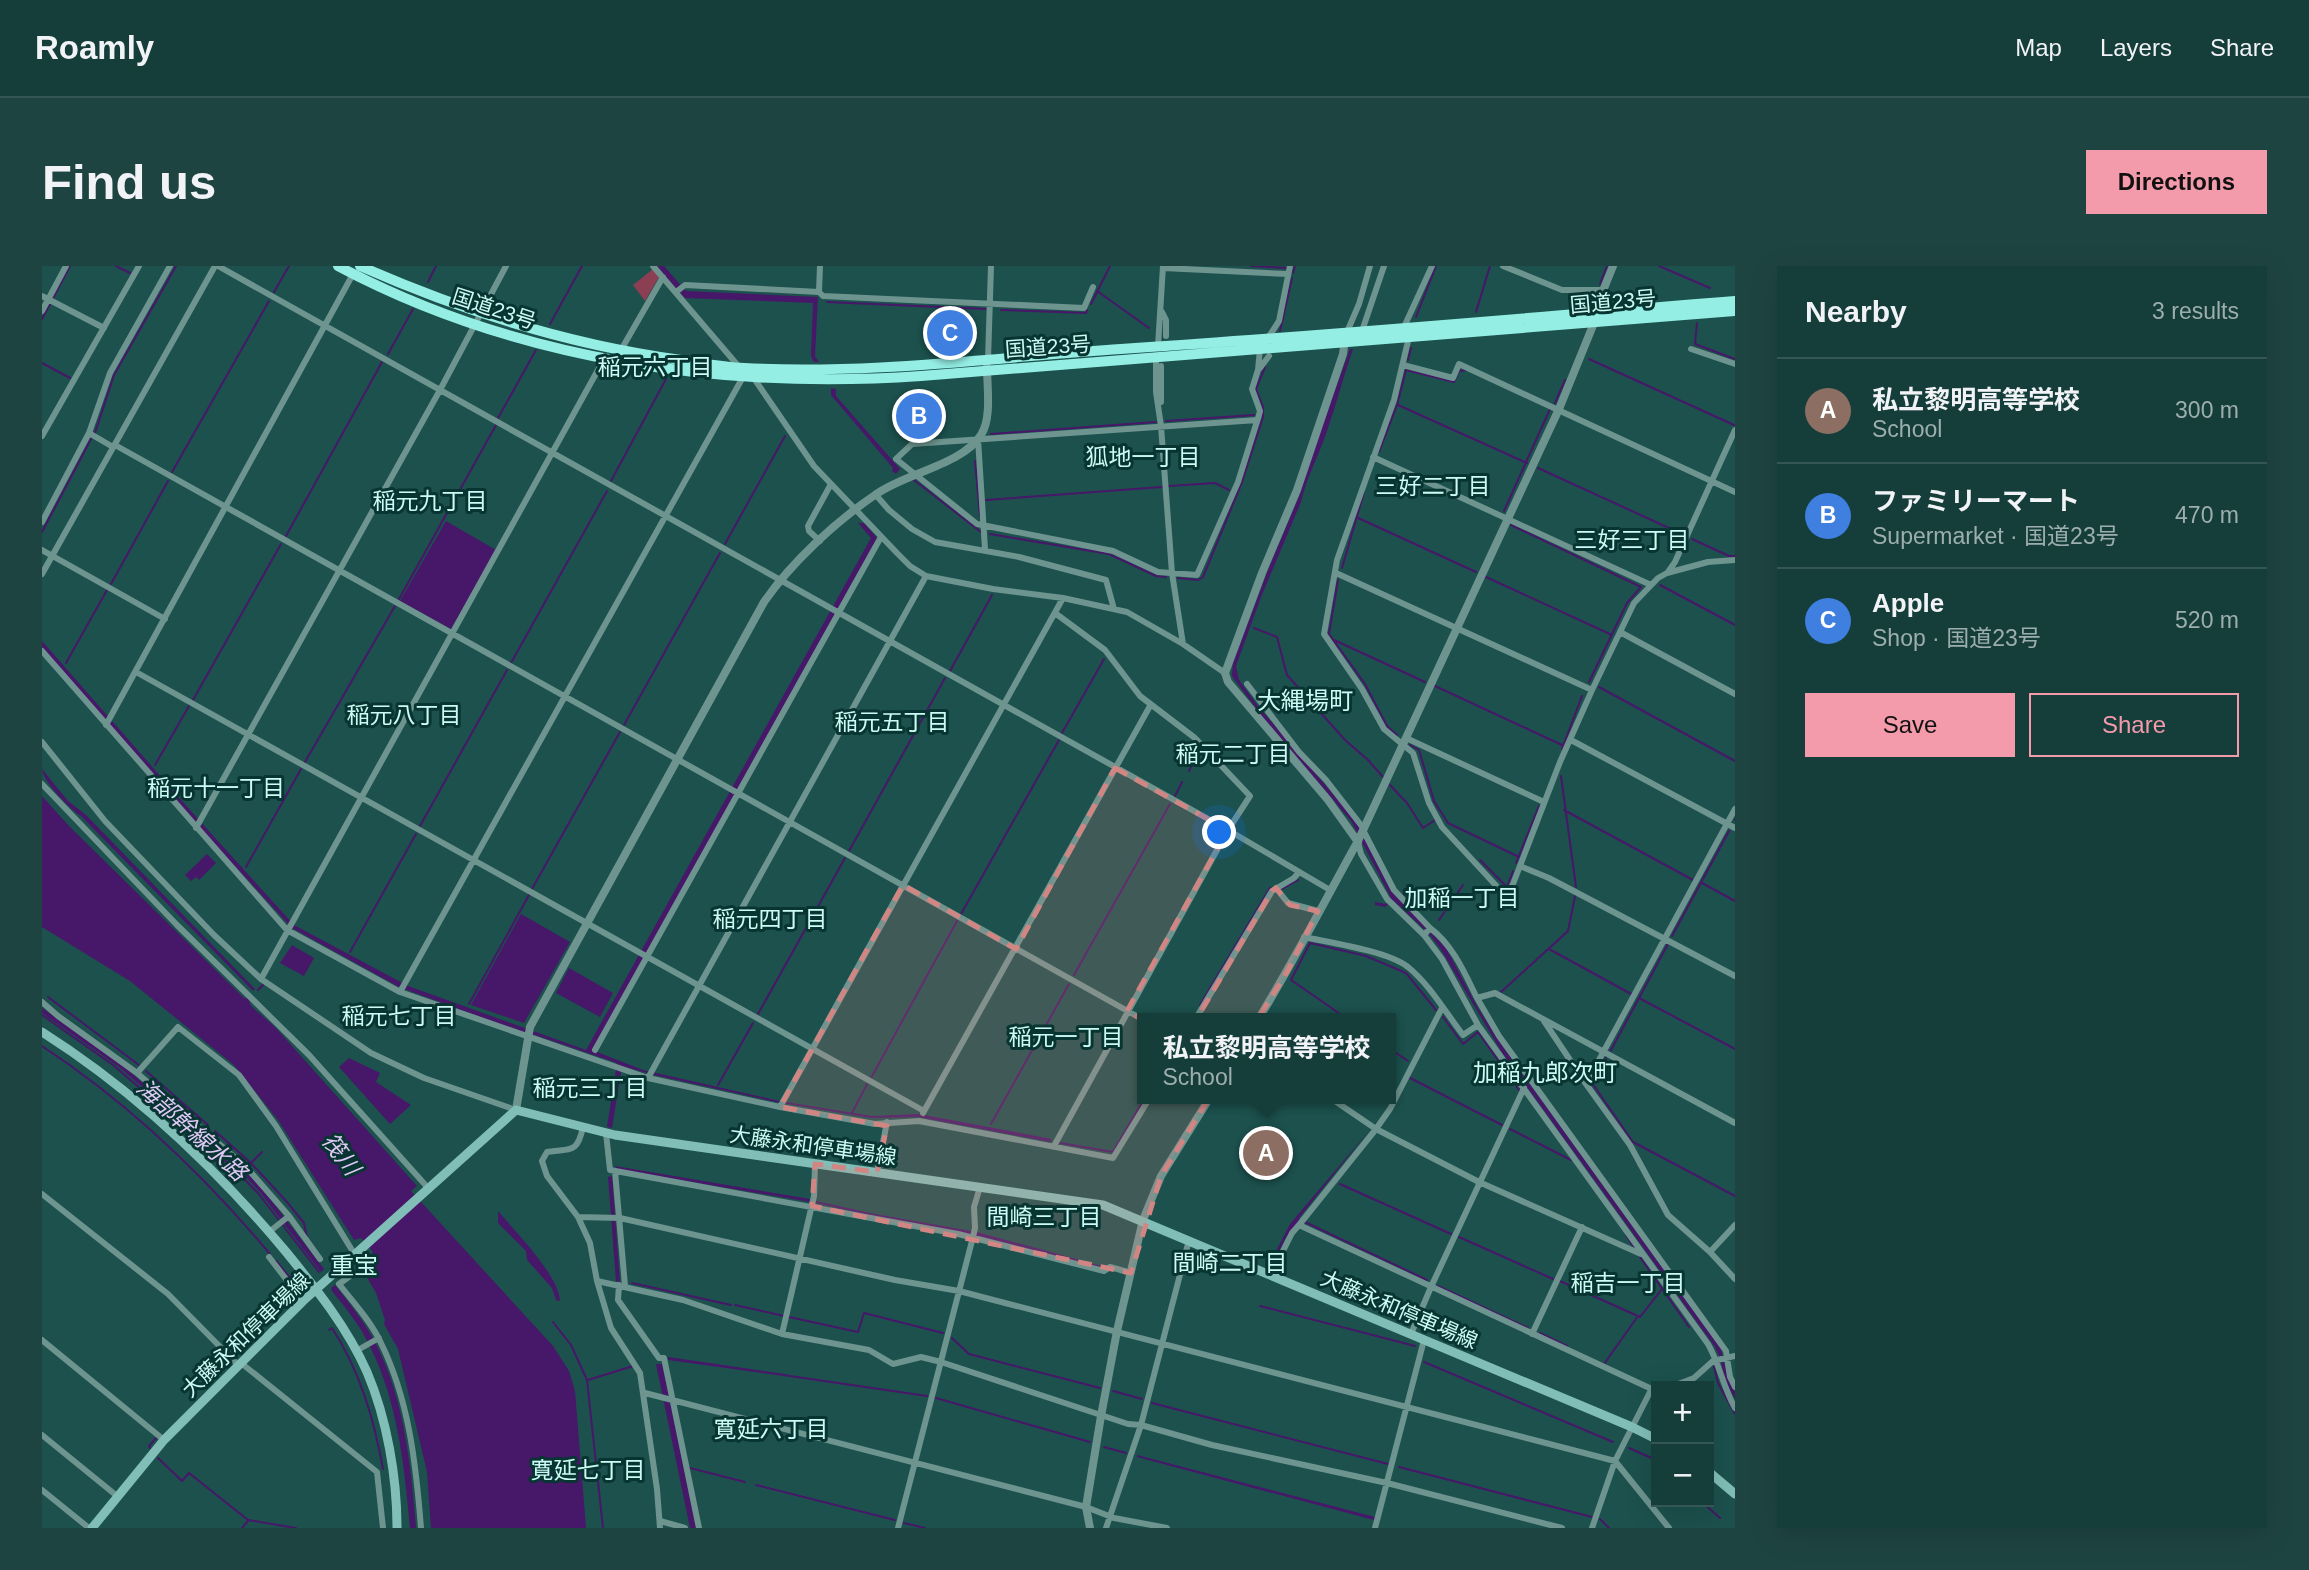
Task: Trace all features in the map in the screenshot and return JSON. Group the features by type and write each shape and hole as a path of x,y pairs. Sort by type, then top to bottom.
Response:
{"highway":[{"name":"国道23号","path":"338,266 357,270 480,313 579,341 745,374 1158,362 1265,353 1362,331 1406,332"},
{"name":"国道23号","path":"357,270 415,303 475,324 604,359 745,374 870,379 988,366 1052,353 1273,335 1345,337 1594,318 1735,312"},
{"name":"国道23号","path":"1594,318 1735,301"}],"main road":[{"path":"42,1032 118,1087 189,1147 269,1232 317,1289 359,1349 372,1385 383,1423 396,1501 397,1528"},
{"name":"大藤永和停車場線","path":"90,1528 164,1440 303,1301 516,1110 606,1133 1103,1205 1651,1436"},
{"path":"1714,1476 1735,1494"}],"street":[{"path":"42,311 45,297 66,266"},
{"path":"43,432 139,266"},
{"path":"42,522 89,433 110,373 170,266"},
{"path":"42,574 217,266 1228,830 1329,890"},
{"path":"197,825 440,390 506,266"},
{"path":"653,266 745,374 814,466 910,566 926,576 1114,608 1153,625 1225,673 1228,682 1328,800 1358,841 1362,854 1389,901 1448,946 1499,1036 1731,1357 1730,1377 1735,1387"},
{"path":"819,292 820,266"},
{"path":"42,742 105,821 214,935 261,979 371,1053 424,1078 516,1110 528,1033 764,602 780,579 875,494 913,474 959,456 983,432 991,266"},
{"path":"1225,673 1262,573 1297,490 1370,266"},
{"path":"1362,331 1384,266"},
{"path":"1432,266 1406,332 1403,365 1394,400 1337,560 1324,634 1362,689 1384,729 1404,741 1544,802"},
{"path":"1503,266 1562,290 1603,290"},
{"path":"1262,1013 1358,841 1559,409 1614,266"},
{"path":"1158,346 1163,267 1289,270 1279,321 1273,335"},
{"path":"108,722 357,270"},
{"path":"621,350 663,277"},
{"path":"676,292 685,285 819,292 823,296 1084,308 1093,287"},
{"path":"45,297 104,328"},
{"path":"1161,311 1166,320 1166,336"},
{"path":"1691,349 1735,364"},
{"path":"1257,420 912,444 896,459 977,524 1113,551 1158,572 1197,575 1238,482 1260,411 1252,389 1265,353"},
{"path":"1258,370 1265,353"},
{"path":"261,979 604,359"},
{"path":"1158,362 1159,412 1172,573 1183,644"},
{"path":"1403,365 1453,378 1459,364 1735,492"},
{"path":"402,989 745,374"},
{"path":"1404,741 1413,753 1429,803 1442,827 1495,886 1502,892 1509,891 1591,690 1634,603 1667,573 1675,562 1735,430"},
{"path":"89,433 1137,1016"},
{"path":"978,439 985,550"},
{"path":"1373,457 1651,585"},
{"path":"820,541 809,531 808,526 831,484"},
{"path":"875,494 889,510 924,538 1105,580 1114,608"},
{"path":"595,1050 644,955 835,611 881,537"},
{"path":"42,550 165,619"},
{"path":"1667,573 1708,562 1735,560"},
{"path":"1336,573 1591,690"},
{"path":"650,1075 926,576"},
{"path":"782,1104 1063,598"},
{"path":"1054,1146 1228,830 1250,796 1195,738 1140,696 1105,650 1055,613"},
{"path":"1620,632 1735,694"},
{"path":"42,651 290,926 402,989 624,1070 875,1124 921,1116"},
{"path":"136,672 811,1048 921,1116 1113,1158 1146,1104"},
{"path":"1247,684 1299,752 1326,780 1363,830 1389,883 1427,931 1478,1025 1708,1344 1717,1360 1721,1381 1735,1408"},
{"path":"921,1116 1150,706"},
{"path":"1571,740 1735,828"},
{"path":"42,784 177,925 310,1055 429,1189"},
{"path":"1586,1084 1735,810"},
{"path":"1520,866 1549,878 1735,976"},
{"path":"1199,1013 1272,891 1299,872"},
{"path":"1276,888 1288,903 1318,911"},
{"path":"1304,937 1367,950 1407,966 1423,982 1463,1035 1478,1025"},
{"path":"1477,998 1495,993 1735,1123"},
{"path":"42,1002 137,1073 247,1168 320,1259"},
{"path":"1396,1097 1442,1008"},
{"path":"1544,1021 1630,1145 1668,1215 1710,1252 1735,1279"},
{"path":"137,1073 178,1027 239,1075 276,1126 355,1255"},
{"path":"1411,1335 1524,1088"},
{"path":"1090,1528 1086,1507 1101,1416 1116,1331 1143,1220 1161,1176 1206,1104"},
{"path":"1339,1104 1376,1129 1479,1182 1643,1254"},
{"path":"1271,1275 1292,1233 1376,1129 1393,1104"},
{"path":"877,1172 887,1122"},
{"path":"583,1127 580,1140 573,1149 567,1152 547,1152 542,1161 547,1176 578,1217 590,1243 597,1281 611,1328 640,1373 645,1393 660,1525 685,1528"},
{"path":"606,1133 610,1170 974,1235 1104,1271 1110,1267 1131,1273"},
{"path":"782,1334 812,1206 815,1164"},
{"path":"615,1171 615,1218 622,1286 618,1300 659,1358 664,1358 669,1399 699,1528"},
{"path":"898,1528 974,1235 974,1207 980,1186"},
{"path":"42,1194 168,1294 240,1364 377,1472 383,1528"},
{"path":"269,1232 288,1217"},
{"path":"578,1217 615,1218 895,1280 959,1291 1615,1461 1669,1528"},
{"path":"1302,1222 1431,1287 1651,1390"},
{"path":"1710,1252 1735,1225"},
{"path":"1532,1334 1582,1227"},
{"path":"1105,1528 1141,1425 1189,1240"},
{"path":"269,1257 303,1301"},
{"path":"342,1267 350,1276 340,1284 389,1362 408,1424 418,1479 421,1528"},
{"path":"597,1281 683,1300 782,1334 869,1350 893,1364 921,1357 1128,1424 1387,1483 1562,1528"},
{"path":"359,1349 377,1339"},
{"path":"42,1340 164,1440"},
{"path":"1375,1528 1424,1340"},
{"path":"1686,1381 1717,1360 1731,1357"},
{"path":"645,1393 1167,1528"},
{"path":"1592,1528 1615,1461 1651,1394"},
{"path":"42,1435 117,1496"},
{"path":"42,1490 90,1528"}],"highlighted area":[{"path":"1115,768 1228,830 1127,1011 1183,1042 1272,891 1276,888 1290,905 1318,911 1287,972 1161,1176 1131,1273 812,1206 815,1164 877,1172 887,1126 780,1107 903,885 1016,949"}],"shaded area":[{"path":"653,269 659,277 645,301 633,285"}],"water":[{"path":"656,266 664,266 686,291 818,297 815,356 819,362 814,362 811,356 813,303 685,298"},
{"path":"1350,349 1353,349 1326,434 1236,666 1239,680 1355,820 1391,891 1446,948 1478,1008 1503,1047 1721,1349 1735,1399 1724,1378 1715,1347 1501,1051 1440,948 1393,900 1385,907 1375,905 1375,902 1386,904 1391,898 1351,821 1261,715 1232,676 1233,663 1300,494"},
{"path":"831,388 836,389 836,396 900,469 896,474 831,395"},
{"path":"446,521 496,550 451,629 400,601"},
{"path":"858,523 864,523 877,538 646,953 597,1052 643,1070 780,1101 872,1116 919,1114 1052,1139 1050,1142 918,1117 871,1118 776,1102 622,1066 612,1128 607,1127 617,1063 532,1036 399,987 292,928 200,828 42,647 42,641 294,925 408,986 586,1050 871,538"},
{"path":"42,769 68,801 85,814 255,989 253,991 81,816 64,802"},
{"name":"筏川","path":"42,796 69,826 275,1027 417,1186 411,1191 553,1346 569,1371 575,1391 586,1528 431,1528 427,1472 398,1349 384,1324 376,1293 360,1265 373,1252 361,1238 354,1240 278,1120 234,1065 130,981 42,927"},
{"path":"207,854 216,863 199,880 196,877 191,881 185,875"},
{"path":"521,914 570,942 524,1023 471,1005"},
{"path":"292,945 314,958 304,976 280,963"},
{"path":"569,968 613,993 600,1017 556,993"},
{"path":"42,1008 114,1058 244,1170 264,1191 324,1269 321,1272 260,1192 241,1172 119,1067 42,1013"},
{"path":"349,1058 380,1073 376,1082 411,1105 390,1124 339,1067"},
{"path":"1368,1132 1299,1218 1285,1239 1271,1269 1268,1267 1290,1224"},
{"path":"615,1166 810,1199 810,1202 617,1169"},
{"path":"612,1176 620,1282 616,1281 608,1177"},
{"path":"816,1201 977,1232 1102,1266 1101,1268"},
{"path":"498,1211 544,1267 558,1291 560,1301 556,1300 552,1288 527,1260 526,1251 498,1223"},
{"path":"335,1285 374,1340 395,1391 409,1459 416,1528 410,1528 402,1453 384,1381 364,1335 332,1291 331,1288"},
{"path":"668,1357 785,1374 784,1376 668,1360"},
{"path":"656,1364 662,1364 696,1528 690,1528"},
{"path":"1137,1455 1375,1517 1374,1520"}],"waterway":[{"path":"53,298 70,266"},
{"path":"116,266 130,273"},
{"path":"95,433 114,375 176,266"},
{"path":"274,292 289,266"},
{"path":"428,282 436,266"},
{"path":"550,324 582,266"},
{"path":"1091,304 1110,266"},
{"path":"1251,266 1286,268"},
{"path":"1293,273 1295,266"},
{"path":"1416,317 1436,266"},
{"path":"1476,312 1490,266"},
{"path":"1600,284 1607,266"},
{"path":"1659,266 1710,288"},
{"path":"1280,331 1292,278"},
{"path":"1097,291 1149,328"},
{"path":"1593,300 1595,295"},
{"path":"172,472 269,301"},
{"path":"827,302 986,309"},
{"path":"42,319 50,304"},
{"path":"388,354 413,309"},
{"path":"1001,310 1086,313 1087,310"},
{"path":"1697,323 1695,344 1735,359"},
{"path":"1408,360 1411,348"},
{"path":"498,418 536,350"},
{"path":"1589,359 1734,425"},
{"path":"286,536 382,362"},
{"path":"42,363 70,378"},
{"path":"1178,578 1198,580 1203,577 1242,482 1263,417 1263,407 1256,389 1265,367"},
{"path":"1379,452 1397,405 1406,370 1454,382 1459,371 1466,370"},
{"path":"611,481 666,379"},
{"path":"1555,403 1565,380"},
{"path":"1398,405 1527,463"},
{"path":"1504,511 1550,409"},
{"path":"1166,421 1254,415"},
{"path":"991,434 1156,422"},
{"path":"399,599 496,425"},
{"path":"725,544 785,436"},
{"path":"42,532 91,439"},
{"path":"975,461 980,516"},
{"path":"1538,468 1682,534"},
{"path":"914,480 981,532"},
{"path":"111,584 168,481"},
{"path":"1169,486 1215,483 1229,490"},
{"path":"986,500 1162,487"},
{"path":"511,663 607,491"},
{"path":"1342,568 1364,492"},
{"path":"1356,517 1476,572"},
{"path":"1511,525 1641,587 1627,603 1589,682"},
{"path":"990,534 1109,554 1156,576 1166,577"},
{"path":"1692,539 1729,556 1735,556"},
{"path":"193,700 281,544"},
{"path":"624,725 720,553"},
{"path":"1486,577 1612,635"},
{"path":"1338,580 1329,634 1365,684 1387,726 1397,735"},
{"path":"1660,585 1735,625"},
{"path":"66,663 107,590"},
{"path":"950,671 992,595"},
{"path":"305,762 395,606"},
{"path":"1254,628 1277,637 1287,675 1345,740 1383,777"},
{"path":"1334,640 1425,682"},
{"path":"1062,733 1104,659"},
{"path":"420,826 507,670"},
{"path":"849,851 945,678"},
{"path":"1435,686 1562,745"},
{"path":"1599,687 1735,761"},
{"path":"1562,749 1582,696"},
{"path":"155,765 189,706"},
{"path":"532,889 620,732"},
{"path":"961,914 1059,740"},
{"path":"1410,745 1419,750 1434,801 1448,823 1519,857"},
{"path":"1189,771 1200,750"},
{"path":"246,867 301,769"},
{"path":"1561,776 1576,887"},
{"path":"1175,796 1182,782"},
{"path":"1390,785 1407,803 1423,828 1435,820"},
{"path":"1074,975 1170,804"},
{"path":"1516,863 1539,806"},
{"path":"1564,810 1693,880"},
{"path":"1672,936 1729,831"},
{"path":"350,952 416,834"},
{"path":"758,1014 845,858"},
{"path":"1480,860 1507,887 1513,871"},
{"path":"1282,889 1298,880"},
{"path":"1702,883 1735,901"},
{"path":"1439,920 1463,885"},
{"path":"1200,1005 1270,888"},
{"path":"469,1004 529,895"},
{"path":"1501,992 1568,931 1575,896"},
{"path":"871,1078 957,921"},
{"path":"1339,1013 1291,980 1310,943 1366,956 1406,973 1436,1010"},
{"path":"1610,1052 1668,944"},
{"path":"1549,949 1633,995"},
{"path":"991,1124 1069,984"},
{"path":"258,990 263,985"},
{"path":"48,997 139,1065"},
{"path":"1639,998 1735,1049"},
{"name":"海部幹線水路","path":"42,1015 113,1065 231,1166 258,1193 319,1272"},
{"path":"1443,1017 1463,1044 1478,1032 1519,1090"},
{"path":"718,1085 753,1023"},
{"path":"42,1046 105,1091 163,1141 245,1224 270,1254"},
{"path":"1396,1053 1408,1061"},
{"path":"1606,1058 1592,1083 1633,1142 1735,1196"},
{"path":"146,1071 208,1125"},
{"path":"1410,1078 1502,1125"},
{"path":"852,1113 867,1084"},
{"path":"1060,1143 1113,1152 1141,1104"},
{"path":"1510,1129 1571,1160"},
{"path":"215,1131 251,1163 287,1202 304,1223 307,1238"},
{"path":"251,1163 262,1152"},
{"path":"1340,1184 1451,1234"},
{"path":"1305,1222 1427,1280"},
{"path":"1626,1235 1633,1246"},
{"path":"1459,1237 1553,1279"},
{"path":"1640,1257 1689,1327"},
{"path":"276,1261 291,1279"},
{"path":"1560,1281 1640,1317 1662,1289"},
{"path":"632,1283 731,1305"},
{"path":"1438,1286 1528,1328"},
{"path":"735,1305 784,1316"},
{"path":"1260,1306 1415,1346"},
{"path":"789,1317 858,1332 864,1313 943,1333"},
{"path":"1604,1364 1638,1316"},
{"path":"553,1322 571,1345 587,1380 603,1528"},
{"path":"329,1330 332,1328 342,1344 358,1378 383,1469"},
{"path":"1540,1333 1567,1346"},
{"path":"952,1338 969,1354 1100,1388"},
{"path":"1424,1362 1613,1442"},
{"path":"588,1380 633,1366"},
{"path":"1714,1366 1718,1383 1735,1414"},
{"path":"783,1375 927,1396"},
{"path":"1113,1391 1142,1399"},
{"path":"936,1398 1090,1442"},
{"path":"1152,1403 1388,1464"},
{"path":"150,1448 157,1437"},
{"path":"1104,1447 1126,1453"},
{"path":"1629,1448 1651,1458"},
{"path":"158,1458 182,1481 189,1473 248,1520 296,1528"},
{"path":"1399,1467 1592,1517"},
{"path":"690,1468 745,1482"},
{"path":"756,1485 895,1520"},
{"path":"1708,1507 1720,1518"},
{"path":"1600,1519 1609,1528"},
{"path":"242,1528 248,1521"},
{"path":"904,1523 925,1528"}],"place":[{"name":"Apple","path":"950,333"},
{"name":"ファミリーマート","path":"919,416"},
{"name":"私立黎明高等学校","path":"1266,1153"}],"district":[{"name":"稲元六丁目","path":"655,367"},
{"name":"狐地一丁目","path":"1143,457"},
{"name":"三好二丁目","path":"1433,486"},
{"name":"稲元九丁目","path":"430,501"},
{"name":"三好三丁目","path":"1632,540"},
{"name":"大縄場町","path":"1305,701"},
{"name":"稲元八丁目","path":"404,715"},
{"name":"稲元五丁目","path":"892,722"},
{"name":"稲元二丁目","path":"1233,754"},
{"name":"稲元十一丁目","path":"216,788"},
{"name":"加稲一丁目","path":"1462,898"},
{"name":"稲元四丁目","path":"770,919"},
{"name":"稲元七丁目","path":"399,1016"},
{"name":"稲元一丁目","path":"1066,1037"},
{"name":"加稲九郎次町","path":"1545,1073"},
{"name":"稲元三丁目","path":"590,1088"},
{"name":"間崎三丁目","path":"1044,1217"},
{"name":"間崎二丁目","path":"1230,1263"},
{"name":"重宝","path":"354,1266"},
{"name":"稲吉一丁目","path":"1628,1283"},
{"name":"寛延六丁目","path":"771,1429"},
{"name":"寛延七丁目","path":"588,1470"}]}
